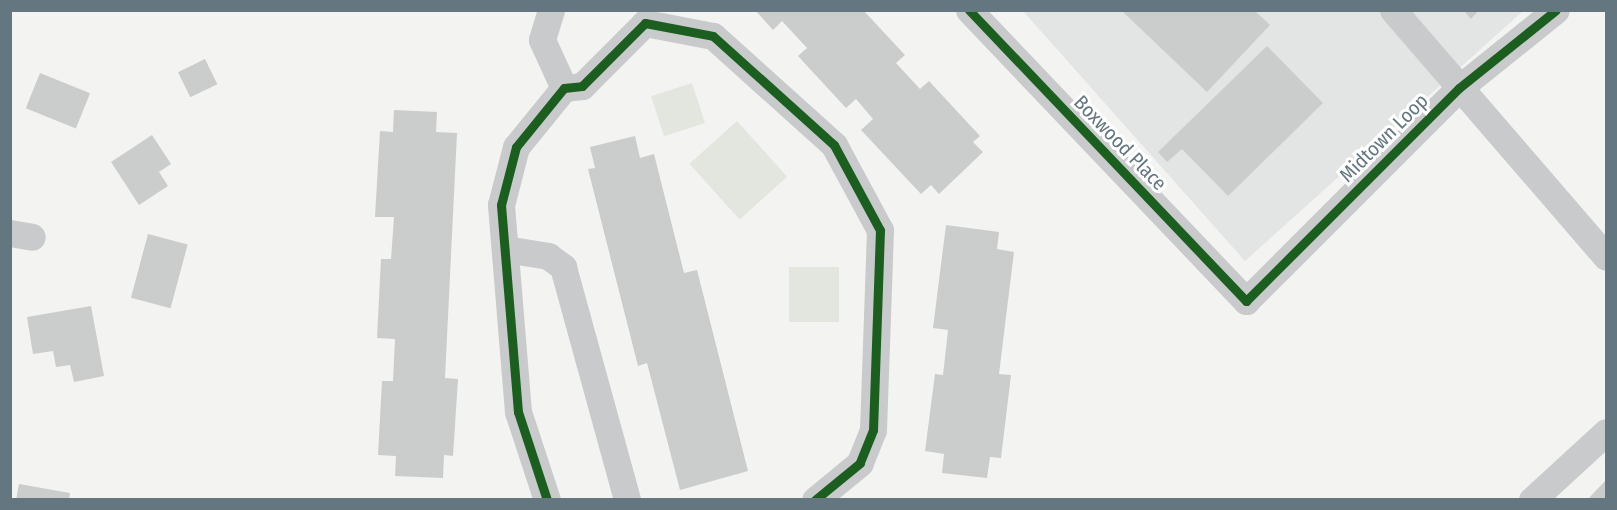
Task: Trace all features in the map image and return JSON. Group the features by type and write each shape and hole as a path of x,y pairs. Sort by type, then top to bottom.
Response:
{"street":[{"path":"551,10 542,40 564,88"},
{"name":"Boxwood Place","path":"969,10 1246,301"},
{"path":"1393,10 1606,257"},
{"name":"Midtown Loop","path":"1246,301 1460,88 1556,10"},
{"path":"547,500 518,412 501,205 516,147 564,88 582,86 645,23 713,36 834,146 879,230 873,430 860,462 815,500"},
{"path":"505,249 548,256 563,267 627,500"},
{"path":"1532,500 1606,432"}],"shaded area":[{"path":"1023,11 1523,11 1245,261"},
{"path":"692,83 705,123 664,136 651,96"},
{"path":"737,121 787,177 740,220 689,164"},
{"path":"789,267 839,267 839,322 789,322"}],"building":[{"path":"755,10 863,10 905,55 896,63 920,89 929,81 980,136 973,142 983,152 939,194 931,185 921,194 861,130 873,119 856,99 846,108 798,56 807,48 782,21 773,30"},
{"path":"1121,10 1254,10 1270,25 1207,92"},
{"path":"1463,10 1479,10 1471,19"},
{"path":"1267,46 1323,103 1228,196 1182,149 1167,162 1158,152"},
{"path":"205,59 217,84 190,97 178,72"},
{"path":"40,73 90,93 76,128 26,108"},
{"path":"394,110 437,112 436,132 457,133 445,378 458,379 453,456 444,455 443,478 395,476 396,456 378,455 382,381 393,381 395,339 377,338 381,259 391,259 394,217 375,217 380,131 393,132"},
{"path":"152,135 171,164 159,172 168,186 139,205 111,162"},
{"path":"635,136 640,158 654,154 684,273 697,270 748,471 680,490 647,363 638,366 588,169 595,168 590,147"},
{"path":"946,225 999,232 997,249 1014,252 999,374 1011,375 1001,458 990,457 987,478 942,473 944,454 925,451 935,374 943,375 948,330 933,328"},
{"path":"148,234 188,245 171,308 131,298"},
{"path":"91,306 104,376 74,382 70,365 56,367 53,351 33,354 27,317"},
{"path":"1606,480 1606,500 1587,500"},
{"path":"19,484 70,493 69,500 16,500"}],"cycle path":[{"path":"969,10 1246,301 1459,88 1556,10"},
{"path":"547,500 518,412 501,205 516,147 564,88 582,86 645,23 713,36 834,145 880,230 873,430 860,463 815,500"}]}
